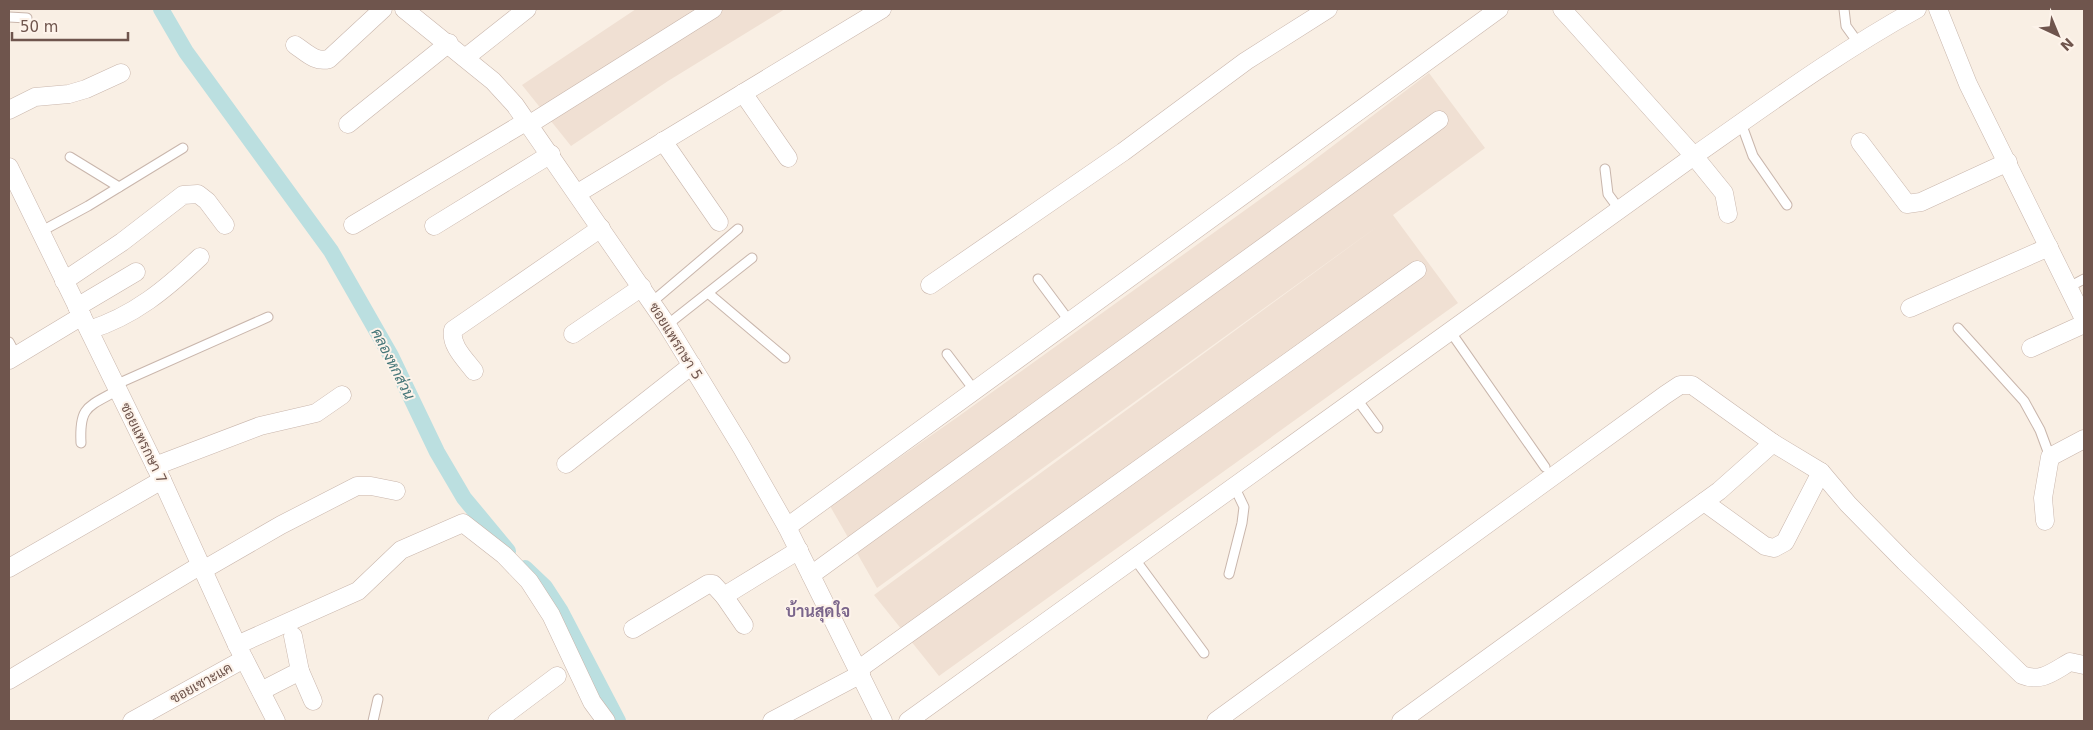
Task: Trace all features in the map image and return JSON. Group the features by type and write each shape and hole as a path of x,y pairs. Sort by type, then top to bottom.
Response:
{"street":[{"path":"295,45 314,58 322,61 329,59 383,9"},
{"name":"ซอยแพรกษา 5","path":"404,9 493,82 529,123 652,302 692,365 787,527 883,721"},
{"path":"466,58 527,9"},
{"path":"353,225 529,123 713,9"},
{"path":"578,194 882,9"},
{"path":"930,285 1123,152 1246,61 1328,9"},
{"path":"787,527 1499,9"},
{"path":"1562,9 1694,156 1724,193 1728,214"},
{"path":"908,721 1694,156 1859,44 1917,9"},
{"path":"1938,9 1968,84 2049,247 2076,283 2084,319"},
{"path":"348,124 449,44"},
{"path":"9,110 35,98 86,90 121,73"},
{"path":"743,93 788,158"},
{"path":"811,575 1439,120"},
{"path":"663,141 719,222"},
{"path":"1860,142 1907,204 1921,202 2008,162"},
{"path":"434,226 551,154"},
{"name":"ซอยแพรกษา 7","path":"9,167 159,473 241,652 276,721"},
{"path":"64,280 122,242 183,195 198,194 207,201 225,225"},
{"path":"474,371 455,345 452,336 454,330 601,228"},
{"path":"1910,308 2049,247"},
{"path":"82,318 110,323 145,304 200,257"},
{"path":"772,721 860,672 1417,270"},
{"path":"11,352 82,318 136,272"},
{"path":"573,334 642,288"},
{"path":"2031,348 2084,324"},
{"path":"566,464 692,365"},
{"path":"1216,721 1680,385 1692,385 1773,443 1821,472 1848,504 1905,562 2022,675 2032,679 2043,678 2070,662 2084,665"},
{"path":"9,568 159,473 260,426 316,413 342,395"},
{"path":"2045,521 2043,498 2050,457 2084,439"},
{"path":"1401,721 1704,502 1773,443"},
{"path":"1704,502 1765,546 1774,548 1785,542 1821,472"},
{"path":"9,680 202,568 351,489 371,486 396,491"},
{"name":"ซอยเซาะแค","path":"132,721 241,652 358,591 401,550 463,523 504,555 529,581 552,615 592,702 606,721"},
{"path":"724,596 799,550"},
{"path":"634,629 708,584 716,587 724,596 744,626"},
{"path":"293,636 300,671 313,701"},
{"path":"261,691 300,671"},
{"path":"497,721 557,676"}],"lane":[{"path":"1844,9 1846,26 1859,44"},
{"path":"9,17 27,18"},
{"path":"1741,123 1753,156 1787,205"},
{"path":"40,232 183,148"},
{"path":"70,157 119,186"},
{"path":"1605,169 1608,194 1619,210"},
{"path":"652,302 738,229"},
{"path":"667,325 752,258"},
{"path":"1038,279 1070,322"},
{"path":"708,293 785,358"},
{"path":"81,443 80,424 86,409 117,388 268,317"},
{"path":"1958,328 2024,401 2040,430 2050,457"},
{"path":"1450,331 1545,467"},
{"path":"947,354 975,391"},
{"path":"1356,398 1378,428"},
{"path":"1229,574 1242,523 1244,507 1234,486"},
{"path":"1134,558 1204,653"},
{"path":"373,721 378,699"}],"shaded area":[{"path":"636,9 785,9 668,81 571,146 522,85"},
{"path":"1429,73 1485,148 1393,215 1458,303 939,676 874,595 1378,226 877,588 830,506 959,416 1305,167"}],"waterway":[{"name":"คลองหกส่วน","path":"161,9 186,52 331,251 391,356 437,452 464,498 508,551"},
{"name":"คลองหกส่วน","path":"525,568 545,587 560,610 618,721"}],"district":[{"name":"บ้านสุดใจ","path":"818,611"}]}
